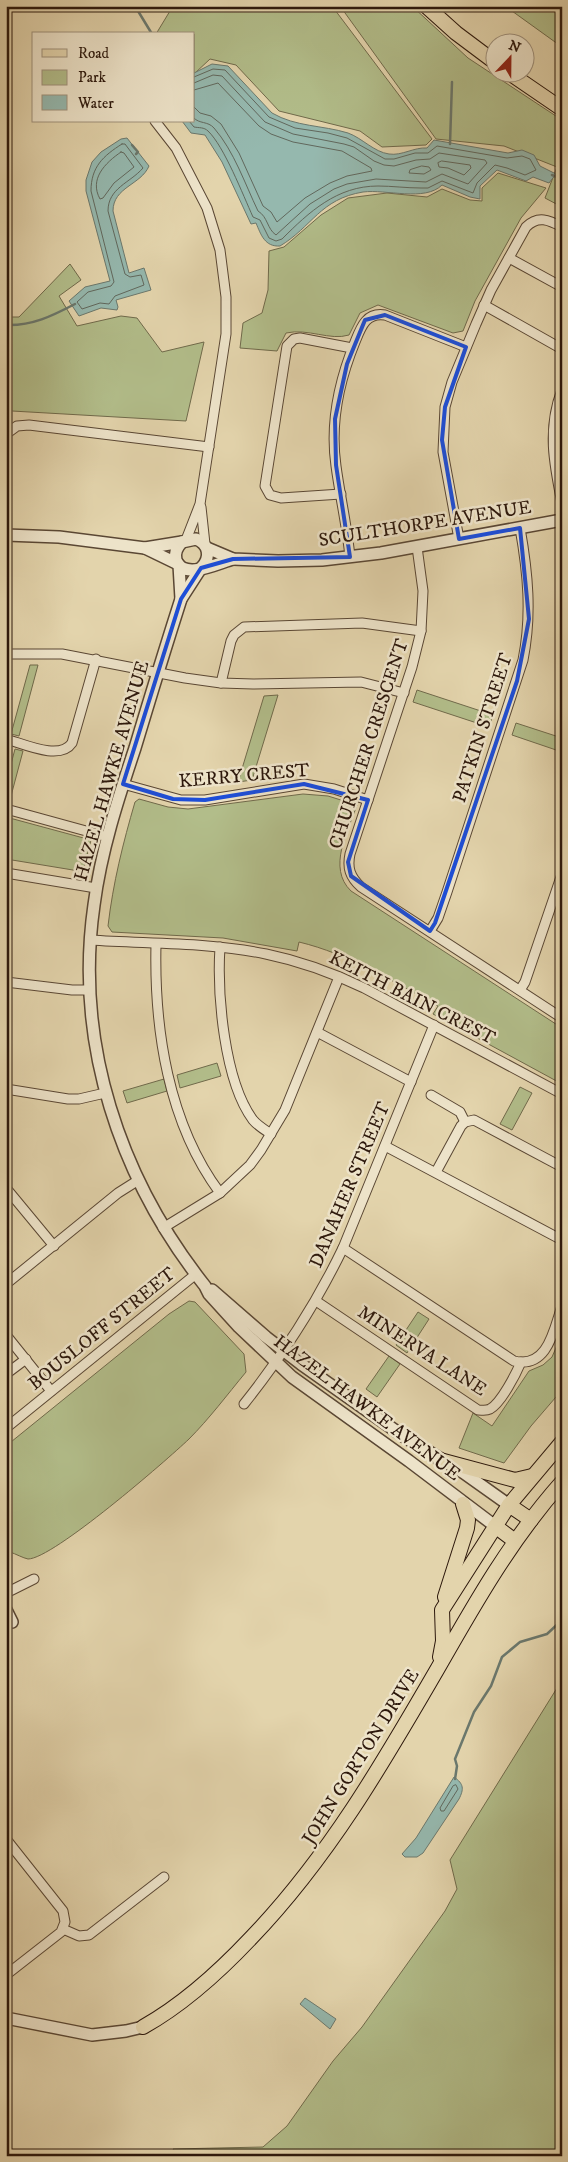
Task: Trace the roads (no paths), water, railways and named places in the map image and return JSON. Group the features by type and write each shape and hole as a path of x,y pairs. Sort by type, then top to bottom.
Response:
{"main road":[{"path":"426,6 456,33 486,56"},
{"path":"523,82 562,109"},
{"path":"442,1610 510,1505 562,1442"},
{"path":"440,1460 515,1480 532,1476"},
{"name":"JOHN GORTON DRIVE","path":"143,2027 183,2001 229,1962 297,1888 354,1809 482,1591 515,1541 562,1482"},
{"name":"JOHN GORTON DRIVE","path":"436,1670 444,1641 442,1610 467,1528 468,1520 463,1504"},
{"path":"510,1505 531,1520"},
{"path":"495,1526 515,1541"}],"street":[{"path":"156,122 176,148 202,196 220,250 226,297 226,334 200,504 184,541 175,555 179,564"},
{"path":"459,539 446,468 442,432 445,407 452,382 484,306 523,231 532,221 545,219 562,227"},
{"path":"509,258 562,287"},
{"path":"484,306 562,349"},
{"path":"350,557 336,465 335,419 341,381 352,348 365,320 380,314 466,348"},
{"path":"341,494 281,498 270,495 265,486 287,346 290,341 300,338 352,348"},
{"path":"562,390 555,409 552,432 554,466 562,503"},
{"path":"6,434 17,426 29,425 209,447"},
{"path":"145,548 179,564 187,570 202,568 208,558 200,504"},
{"name":"SCULTHORPE AVENUE","path":"202,568 233,559 300,561 350,557 417,547 562,520"},
{"name":"PATKIN STREET","path":"430,931 441,909 523,660 528,631 529,607 520,528"},
{"path":"6,535 59,537 145,548 196,539 206,546"},
{"name":"SCULTHORPE AVENUE","path":"206,546 233,559"},
{"name":"CHURCHER CRESCENT","path":"417,547 423,591 421,631 404,693 348,862 351,876 361,886 562,1018"},
{"name":"HAZEL HAWKE AVENUE","path":"179,564 181,599"},
{"name":"HAZEL HAWKE AVENUE","path":"202,568 181,599 123,784 96,888 90,940 90,990 96,1049 105,1093 117,1131 137,1181 163,1228 217,1304 275,1363 495,1526"},
{"path":"221,683 231,641 234,635 244,627 362,623 421,631"},
{"path":"6,654 62,654 221,683 362,682 404,693"},
{"path":"6,739 52,752 64,751 68,748 72,743 96,659"},
{"name":"KERRY CREST","path":"123,784 180,800 205,800 304,784 334,789 368,800"},
{"path":"6,809 108,837"},
{"path":"6,873 96,888"},
{"path":"520,990 525,982 562,874"},
{"name":"KEITH BAIN CREST","path":"90,940 220,947 268,954 339,977 434,1025 562,1094"},
{"path":"156,944 158,1021 168,1073 192,1142 205,1170 220,1193"},
{"path":"220,947 220,998 228,1055 238,1088 249,1113 255,1123 271,1134"},
{"path":"163,1228 220,1193 250,1165 285,1110 339,977"},
{"path":"6,982 72,990 90,990"},
{"name":"DANAHER STREET","path":"244,1404 284,1351 316,1301 343,1248 434,1025"},
{"path":"316,1032 411,1082"},
{"path":"6,1089 68,1099 79,1099 105,1093"},
{"path":"431,1095 460,1112 465,1122"},
{"path":"436,1172 457,1132 465,1122 474,1120 562,1167"},
{"path":"386,1146 562,1240"},
{"path":"6,1284 118,1193 137,1181"},
{"path":"6,1188 54,1246"},
{"path":"343,1248 509,1358 521,1362 529,1362 539,1357 546,1349 562,1306"},
{"name":"BOUSLOFF STREET","path":"6,1428 196,1274"},
{"name":"HAZEL HAWKE AVENUE","path":"205,1286 216,1292 284,1351 403,1436 510,1505"},
{"name":"MINERVA LANE","path":"316,1301 478,1410 486,1410 493,1407 515,1375 521,1362"},
{"path":"6,1335 51,1391"},
{"path":"6,1374 26,1359"},
{"path":"6,1593 34,1579"},
{"path":"6,1610 12,1622"},
{"path":"6,1839 62,1911 65,1921 63,1929 6,1975"},
{"path":"63,1929 79,1936 89,1935 164,1877"},
{"path":"6,2018 92,2035 143,2027"}],"water":[{"path":"212,64 228,66 272,113 290,121 348,133 384,153 399,154 427,148 434,140 508,153 522,150 534,155 540,166 556,174 549,183 533,177 526,181 497,170 480,186 480,199 470,197 442,185 435,190 416,194 363,192 336,201 317,214 291,239 280,246 271,245 264,239 256,223 251,224 222,162 205,135 191,133 183,122 195,122 195,72"},
{"path":"127,138 149,166 140,178 122,191 114,203 113,211 129,273 144,268 151,290 116,300 117,310 101,308 79,316 69,301 85,287 110,281 86,191 86,180 92,162 101,152 121,139"},
{"path":"454,1777 460,1782 462,1787 459,1799 423,1853 417,1857 405,1857 402,1854 416,1838"},
{"path":"305,1998 336,2019 330,2029 300,2004"}],"waterway":[{"path":"135,6 151,32"},
{"path":"450,144 452,82"},
{"path":"132,145 138,152 136,154"},
{"path":"552,175 562,179"},
{"path":"6,325 33,322 75,304"},
{"path":"455,1779 457,1766 455,1759 474,1712 491,1686 502,1657 520,1642 547,1634 562,1620"}]}
